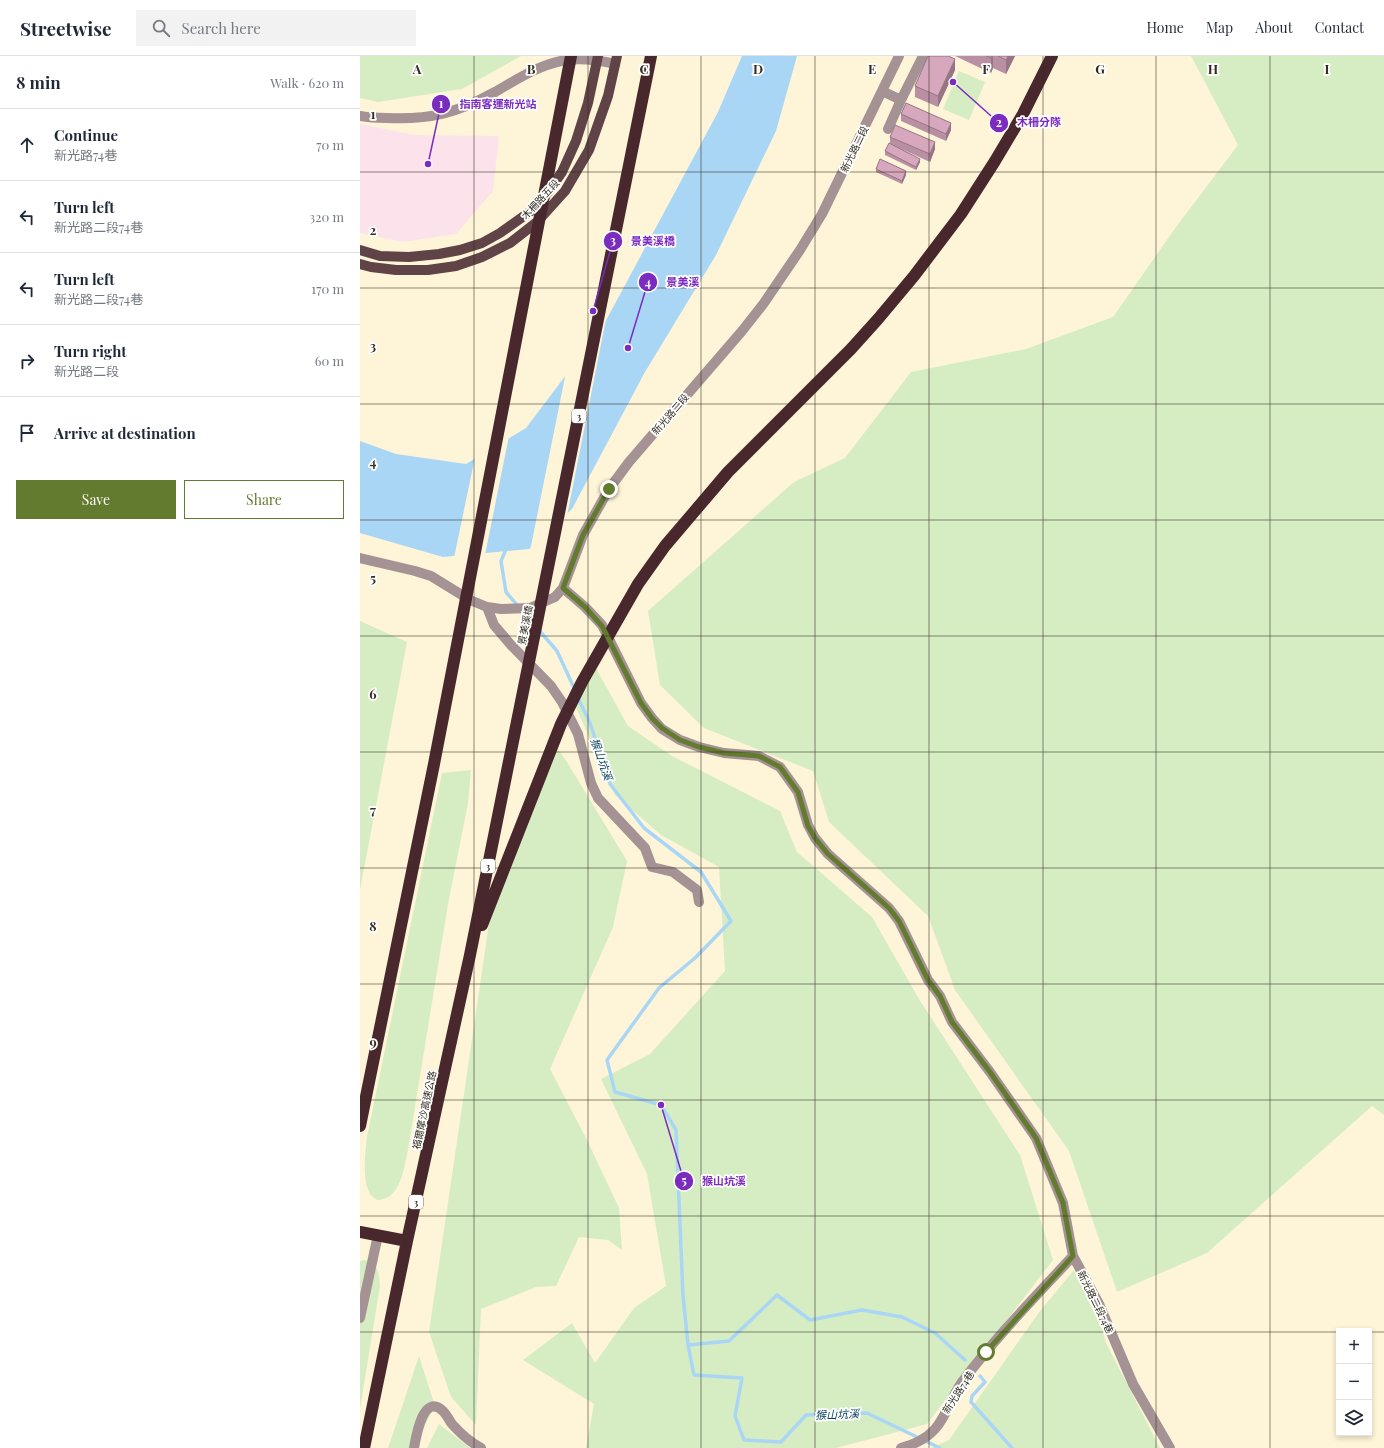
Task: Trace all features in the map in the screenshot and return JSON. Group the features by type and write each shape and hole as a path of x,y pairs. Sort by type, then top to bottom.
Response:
{"highway":[{"path":"360,1126 434,764 571,56"},
{"name":"景美溪橋","path":"507,776 651,56"},
{"path":"470,956 561,724 582,682 638,584 665,546 728,472 851,349 878,320 914,276 961,214 995,161 1023,114 1052,56"},
{"name":"福爾摩沙高速公路","path":"364,1448 407,1241 470,956 507,776"},
{"path":"360,1232 407,1241"}],"main road":[{"name":"木柵路五段","path":"360,250 380,256 409,257 460,250 482,243 500,233 538,206 562,172 576,141 588,103 598,58"},
{"name":"木柵路五段","path":"360,264 396,270 428,270 456,266 482,258 510,243 537,222 565,191 589,150 608,96 616,60"}],"street":[{"name":"新光路二段","path":"360,558 430,576 470,600 487,607 501,609 530,608 555,597 563,588 583,535 609,489 629,462 742,331 764,303 796,257 822,214 899,56"},
{"path":"888,129 923,56"},
{"name":"木柵路五段","path":"360,116 410,119 435,117 456,110 493,93 539,67 562,60 598,58 616,60"},
{"path":"882,91 901,100"},
{"name":"新光路二段74巷","path":"563,588 585,607 602,626 641,703 652,718 662,728 680,740 699,747 724,753 759,756 780,767 798,792 808,826 815,838 828,854 889,908 899,921 928,980 940,996 952,1022 990,1072 1036,1138 1063,1203 1073,1256 1099,1304 1133,1384 1170,1448"},
{"path":"487,607 494,625 511,645 551,686 562,702 578,734 591,783 598,798 645,848 652,867 673,872 697,890 699,902"},
{"path":"360,1318 378,1235"},
{"name":"新光路74巷","path":"901,1448 917,1443 928,1436 936,1428 961,1383 1007,1329 1073,1256"},
{"path":"414,1448 422,1416 426,1410 436,1407 443,1411 452,1424 462,1434 481,1448"}],"shaded area":[{"path":"360,124 415,135 499,136 493,191 456,234 403,242 360,233"}],"green space":[{"path":"360,56 521,56 462,89 378,102 360,98"},
{"path":"1191,56 1384,56 1384,1115 1372,1106 1207,1253 1117,1292 1069,1151 955,990 928,916 829,822 813,771 704,728 660,685 648,611 794,482 845,458 911,372 1026,349 1113,317 1176,227 1238,145"},
{"path":"959,71 985,82 969,120 943,109"},
{"path":"360,621 407,642 360,890"},
{"path":"592,661 628,726 672,756 780,811 797,852 872,917 919,999 1020,1155 1053,1260 927,1424 836,1448 586,1448 594,1404 523,1360 572,1323 595,1363 634,1308 666,1286 647,1174 601,1079 650,1054 725,971 719,867 661,835 615,795 570,694"},
{"path":"549,736 567,762 627,861 613,927 550,1069 587,1140 619,1208 622,1250 608,1240 579,1237 556,1286 536,1287 481,1309 476,1425 451,1397 429,1332 491,910 536,782"},
{"path":"471,770 468,803 448,904 405,1165 397,1188 386,1198 378,1200 372,1197 366,1182 365,1153 367,1137 442,773"},
{"path":"365,1260 376,1268 380,1286 360,1409 360,1261"},
{"path":"1074,1270 1102,1329 1106,1343 1160,1448 931,1448 949,1440 1040,1311"},
{"path":"419,1356 435,1406 413,1448 388,1448"},
{"path":"439,1424 470,1448 427,1448"}],"water":[{"path":"742,56 797,56 776,131 716,255 645,372 572,509 529,549 443,557 360,533 360,441 396,454 466,464 526,428 603,326 718,112"}],"pier":[{"path":"607,314 567,516 530,551 566,372 601,325"},
{"path":"509,436 485,555 454,558 475,457"}],"building":[{"path":"928,56 948,56 955,59 938,96 915,86"},
{"path":"998,56 1008,56 1006,60"},
{"path":"906,103 951,123 946,134 901,114"},
{"path":"895,125 935,142 930,154 890,137"},
{"path":"889,143 920,159 916,167 885,151"},
{"path":"880,159 906,171 902,181 876,169"}],"waterway":[{"name":"猴山坑溪","path":"507,547 501,561 506,592 534,625"},
{"name":"猴山坑溪","path":"538,629 557,651 575,690"},
{"name":"猴山坑溪","path":"578,698 590,723 610,784 644,828 701,872 731,921 695,958 659,988 607,1060 615,1092 661,1105 676,1130 683,1296 688,1345 694,1375 742,1378 735,1416 744,1440 781,1442 806,1415 867,1413 940,1448"},
{"path":"688,1345 729,1341 777,1295 810,1320 862,1310 902,1317 935,1333 965,1360"},
{"path":"980,1376 985,1382 972,1396 971,1402 1012,1448"}],"place":[{"name":"木柵分隊","path":"953,82"},
{"name":"指南客運新光站","path":"428,164"},
{"name":"景美溪橋","path":"593,311"},
{"name":"景美溪","path":"628,348"},
{"name":"猴山坑溪","path":"661,1105"}],"route":[{"path":"609,489 598,506 583,535 563,588 585,607 602,626 641,703 652,718 662,728 680,740 699,747 724,753 759,756 780,767 798,792 808,826 815,838 828,854 889,908 899,921 928,980 940,996 952,1022 990,1072 1036,1138 1063,1203 1073,1256 986,1352"}]}
